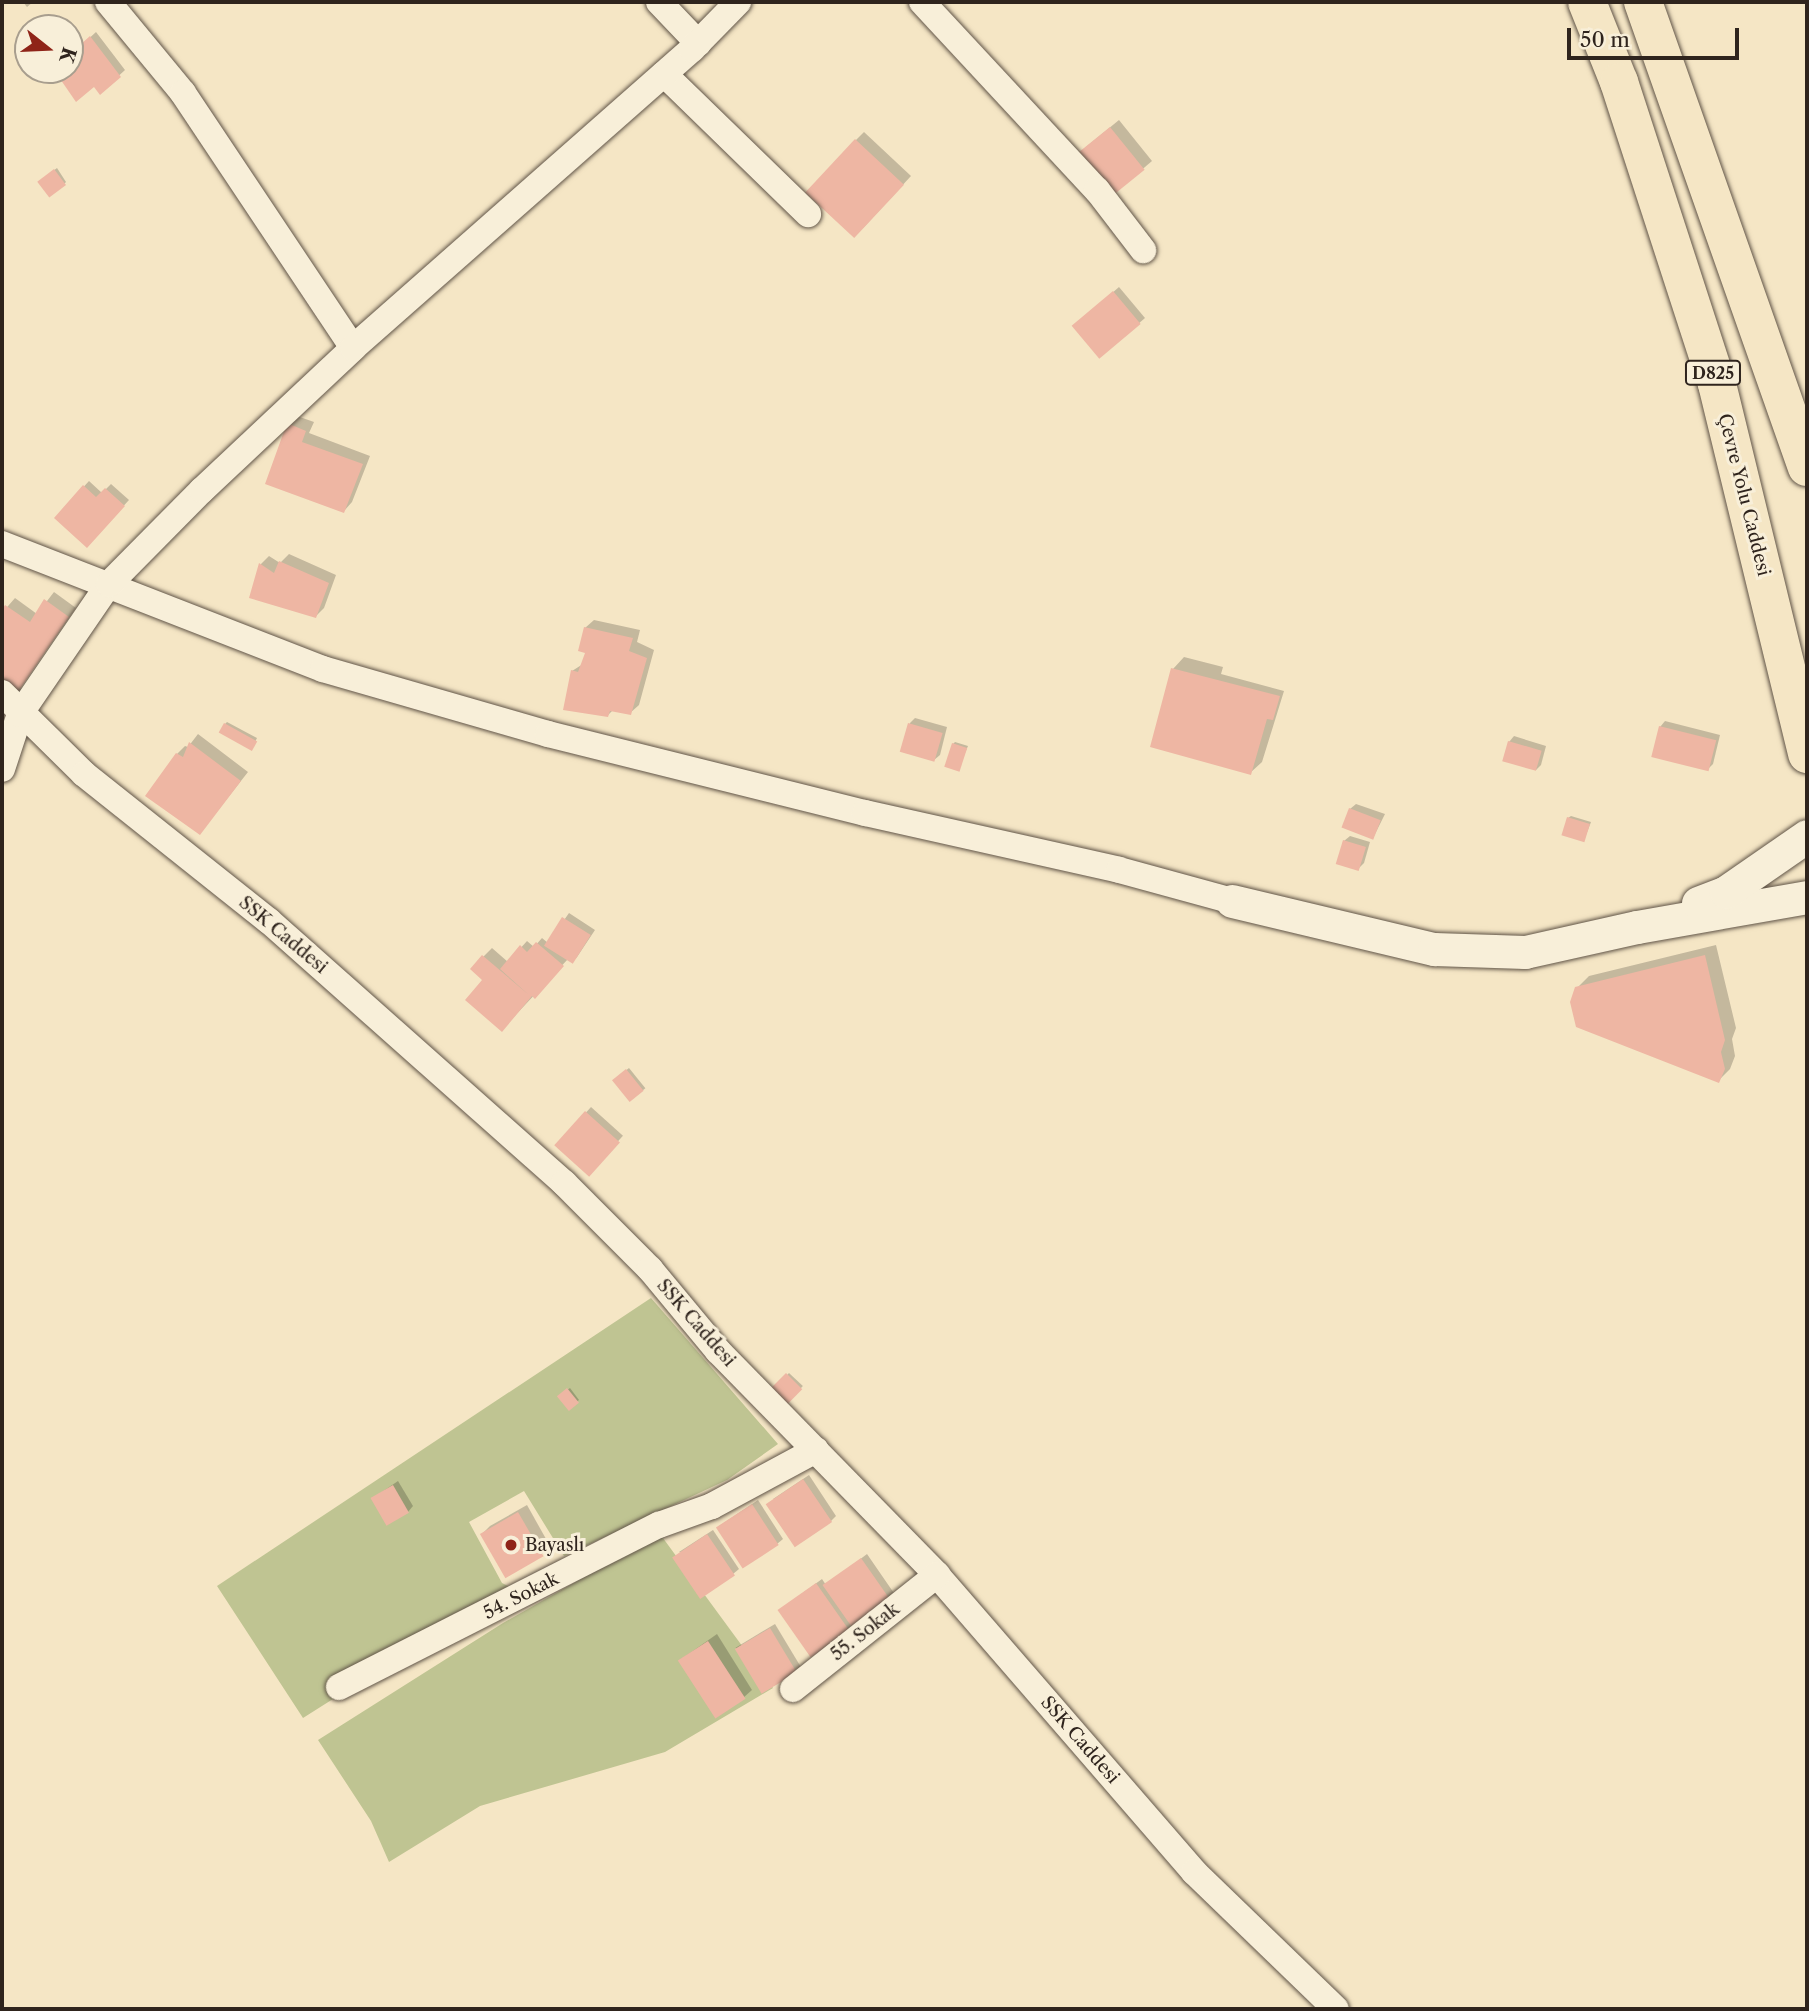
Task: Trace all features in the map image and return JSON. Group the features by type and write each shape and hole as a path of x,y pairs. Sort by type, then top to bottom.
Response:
{"highway":[{"name":"Çevre Yolu Caddesi","path":"1587,2 1619,82 1717,384 1807,754"},
{"name":"D825","path":"1643,2 1807,467"}],"street":[{"path":"108,2 183,93 353,348"},
{"path":"659,2 698,43"},
{"path":"2,769 20,715 109,584 202,490 353,348 664,74 738,2"},
{"path":"922,2 1097,190 1143,250"},
{"path":"664,74 808,214"},
{"path":"2,544 323,669 548,734 865,813 1119,870 1232,901 1434,949 1525,952 1637,927 1807,897"},
{"name":"SSK Caddesi","path":"2,692 20,715 83,774 269,921 525,1146 650,1269 718,1352 937,1575 1194,1872 1336,2009"},
{"path":"1637,927 1726,892 1807,836"},
{"name":"54. Sokak","path":"339,1687 659,1525 712,1506 816,1450"},
{"name":"55. Sokak","path":"793,1689 937,1575"}],"green space":[{"path":"651,1298 778,1444 727,1480 564,1556 524,1491 469,1522 502,1583 510,1587 303,1718 217,1586"},
{"path":"660,1534 773,1688 665,1752 480,1806 389,1862 371,1821 318,1740 503,1623"}],"building":[{"path":"90,36 121,77 100,95 94,87 76,102 64,84 84,84 84,41"},
{"path":"1110,127 1145,170 1110,198 1075,155"},
{"path":"855,139 904,185 854,238 805,192"},
{"path":"54,169 66,185 49,198 37,182"},
{"path":"1113,291 1141,324 1099,359 1072,326"},
{"path":"287,423 306,431 302,442 363,464 344,513 265,484"},
{"path":"83,485 96,497 105,488 125,506 87,548 54,518"},
{"path":"279,561 329,583 316,618 249,598 259,563 274,573"},
{"path":"44,599 69,617 18,692 2,678 2,610 5,605 30,622"},
{"path":"584,627 633,638 629,651 647,658 631,715 610,711 608,717 563,710 571,670 578,672 585,653 578,651"},
{"path":"1171,668 1280,696 1273,720 1267,719 1251,775 1150,747"},
{"path":"224,723 257,741 252,751 219,733"},
{"path":"908,723 943,733 934,762 900,752"},
{"path":"1659,726 1716,740 1709,771 1651,757"},
{"path":"1508,741 1542,751 1536,771 1502,761"},
{"path":"189,742 241,781 200,835 145,796 176,753 183,757"},
{"path":"952,743 967,748 959,772 944,767"},
{"path":"1349,808 1381,820 1373,840 1341,828"},
{"path":"1567,817 1590,824 1584,842 1561,835"},
{"path":"1343,840 1366,847 1359,871 1336,864"},
{"path":"562,917 591,935 573,964 544,946"},
{"path":"536,942 564,966 535,999 532,996 502,1032 465,1000 482,980 470,969 482,955 529,995 500,969 520,945 527,952"},
{"path":"1705,955 1725,1040 1721,1052 1725,1069 1719,1083 1576,1027 1570,1002 1575,987"},
{"path":"626,1069 644,1091 630,1102 612,1080"},
{"path":"585,1111 620,1142 589,1177 554,1145"},
{"path":"786,1373 802,1389 785,1407 768,1391"},
{"path":"567,1388 579,1403 569,1411 557,1396"},
{"path":"803,1479 832,1522 795,1547 766,1504"},
{"path":"393,1485 409,1513 386,1526 370,1498"},
{"path":"752,1504 779,1545 743,1569 716,1527"},
{"name":"Bayaslı","path":"518,1512 544,1556 505,1578 480,1534"},
{"path":"707,1534 735,1575 700,1599 672,1557"},
{"path":"861,1558 894,1605 855,1632 822,1585"},
{"path":"816,1583 849,1631 811,1657 777,1610"},
{"path":"770,1628 797,1673 762,1694 735,1649"},
{"path":"708,1641 746,1699 715,1718 678,1661"}],"place":[{"name":"Bayaslı","path":"511,1545"}]}
